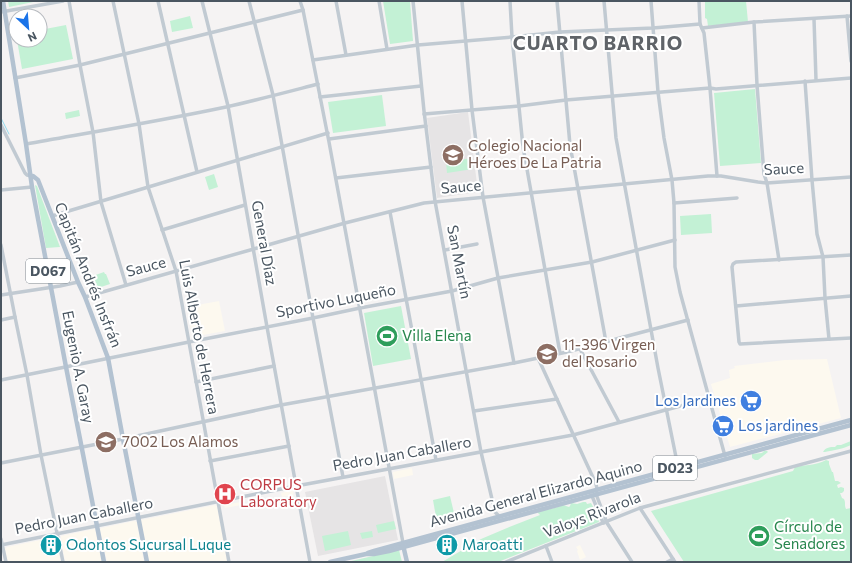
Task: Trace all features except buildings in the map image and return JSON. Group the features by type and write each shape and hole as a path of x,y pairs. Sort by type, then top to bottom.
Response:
{"main road":[{"name":"Capitán Andrés Insfrán","path":"3,1 3,12 31,176 38,180 108,358 147,562"},
{"name":"Eugenio A. Garay","path":"31,176 50,287 104,562"},
{"name":"Avenida General Elizardo Aquino","path":"330,562 505,520 678,467 726,457 851,420"},
{"name":"Avenida General Elizardo Aquino","path":"403,545 500,516 595,493 851,425"},
{"path":"403,545 407,562"}],"street":[{"path":"3,12 63,1"},
{"path":"69,1 93,132 101,202 126,285"},
{"name":"Luis Alberto de Herrera","path":"113,1 139,124 148,187 176,271 228,562"},
{"path":"158,1 197,172"},
{"name":"General Díaz","path":"202,1 228,106 310,562"},
{"path":"249,1 273,95 343,477"},
{"path":"300,1 328,132 403,545"},
{"path":"336,1 346,55"},
{"path":"379,1 387,50"},
{"name":"San Martín","path":"414,1 424,114 444,250 481,452 496,512 505,520"},
{"path":"462,1 472,110 483,197 514,363"},
{"path":"510,1 512,37 523,147 560,353"},
{"path":"557,1 570,145 606,342"},
{"path":"604,1 616,138 678,467"},
{"path":"651,1 658,92 664,138 672,180 674,203 675,267 680,292 726,457"},
{"path":"699,1 710,88 717,176"},
{"path":"15,78 80,65 303,10"},
{"path":"313,60 418,45 465,42 560,32 701,26 849,16 851,61"},
{"path":"814,19 816,80"},
{"path":"755,22 757,85 764,174 767,183 779,260"},
{"path":"424,114 658,92 710,88 716,89 851,78"},
{"path":"805,81 817,234 823,257 829,339"},
{"path":"26,144 139,124 228,106 318,84"},
{"path":"320,97 422,86"},
{"path":"1,125 25,173 31,176"},
{"path":"329,140 426,126"},
{"path":"52,216 328,132"},
{"path":"336,178 431,167"},
{"name":"Sauce","path":"85,297 344,223 436,201 708,176 767,183 851,177"},
{"path":"1,190 32,187"},
{"path":"674,203 737,198"},
{"path":"162,230 245,205"},
{"path":"390,212 436,460"},
{"name":"Sportivo Luqueño","path":"1,380 452,291 498,278 592,262 675,240"},
{"path":"444,250 477,244"},
{"path":"1,245 63,562"},
{"path":"851,255 736,262 732,267 740,344 851,338"},
{"path":"1,295 78,282"},
{"path":"736,306 851,296"},
{"path":"1,320 15,317"},
{"path":"1,463 123,439 281,405 514,363 606,342 688,320"},
{"path":"580,348 619,422"},
{"path":"538,358 573,435 606,522 632,562"},
{"path":"196,382 274,366"},
{"name":"Pedro Juan Caballero","path":"2,545 296,486 573,435 710,398"},
{"path":"474,411 557,399"},
{"path":"210,461 289,446"},
{"name":"Valoys Rivarola","path":"506,562 640,508 851,450"},
{"path":"640,508 674,561 667,562"},
{"path":"1,539 6,562"},
{"path":"546,546 552,562"}],"shaded area":[{"name":"Colegio Nacional Héroes De La Patria","path":"468,112 478,192 437,198 427,118"},
{"path":"219,301 225,331 192,337 187,307"},
{"path":"827,359 841,418 730,447 711,384 730,378 729,370 735,368 734,366 785,360"},
{"path":"412,468 413,475 394,479 393,472"},
{"path":"385,476 398,540 318,556 305,492"},
{"path":"293,490 294,499 289,500 288,496 282,497 281,493"},
{"path":"241,502 241,505 225,508 224,505"},
{"path":"215,505 217,506 227,562 149,562 140,520"},
{"path":"134,521 137,522 144,562 107,562 100,530 101,528"},
{"path":"95,529 103,562 65,562 61,536"},
{"path":"55,537 61,562 8,562 5,549 7,547"},
{"path":"580,545 586,557 580,560 576,547"}],"green space":[{"path":"8,1 38,1 9,7"},
{"path":"383,1 410,1 413,41 390,44"},
{"path":"705,1 746,1 748,22 708,26 707,19 705,18"},
{"path":"190,16 193,28 172,32 170,21"},
{"path":"66,25 73,59 22,69 18,48 48,48 48,28"},
{"path":"755,89 761,163 720,166 714,93"},
{"path":"382,95 386,126 333,133 328,102"},
{"path":"79,110 80,116 66,119 65,113"},
{"path":"472,158 473,169 447,173 446,162"},
{"path":"214,174 218,187 209,190 205,177"},
{"path":"35,185 37,186 60,247 46,248"},
{"path":"711,214 712,233 681,235 680,216"},
{"path":"104,272 110,284 92,290 87,278"},
{"name":"Villa Elena","path":"401,306 411,359 373,366 364,313"},
{"path":"851,441 851,445 823,452 825,449"},
{"path":"764,451 768,452 758,460 752,458 752,454 762,453"},
{"name":"Círculo de Senadores","path":"826,460 829,461 835,481 841,483 837,485 838,488 844,488 844,491 840,493 842,498 845,500 846,509 851,508 851,562 684,562 651,511 793,471 795,467 815,464"},
{"path":"450,496 454,513 436,517 433,500"},
{"path":"586,502 587,504 591,503 599,522 498,562 442,562 481,539 540,515 538,512 563,505 569,507 571,503 577,504"},
{"path":"394,521 396,529 378,533 376,525"},
{"path":"348,531 351,545 325,551 322,536"},
{"path":"372,531 373,537 362,539 360,533"},
{"path":"399,550 402,562 347,562"}],"waterway":[{"path":"1,118 9,134"}],"place":[{"name":"Colegio Nacional Héroes De La Patria","path":"453,155"},
{"name":"Villa Elena","path":"387,336"},
{"name":"11-396 Virgen del Rosario","path":"547,354"},
{"name":"Los Jardines","path":"751,401"},
{"name":"Los jardines","path":"723,426"},
{"name":"7002 Los Alamos","path":"106,442"},
{"name":"CORPUS Laboratory","path":"225,494"},
{"name":"Círculo de Senadores","path":"759,536"},
{"name":"Odontos Sucursal Luque","path":"51,545"},
{"name":"Maroatti","path":"447,545"}],"district":[{"name":"CUARTO BARRIO","path":"598,43"}]}
